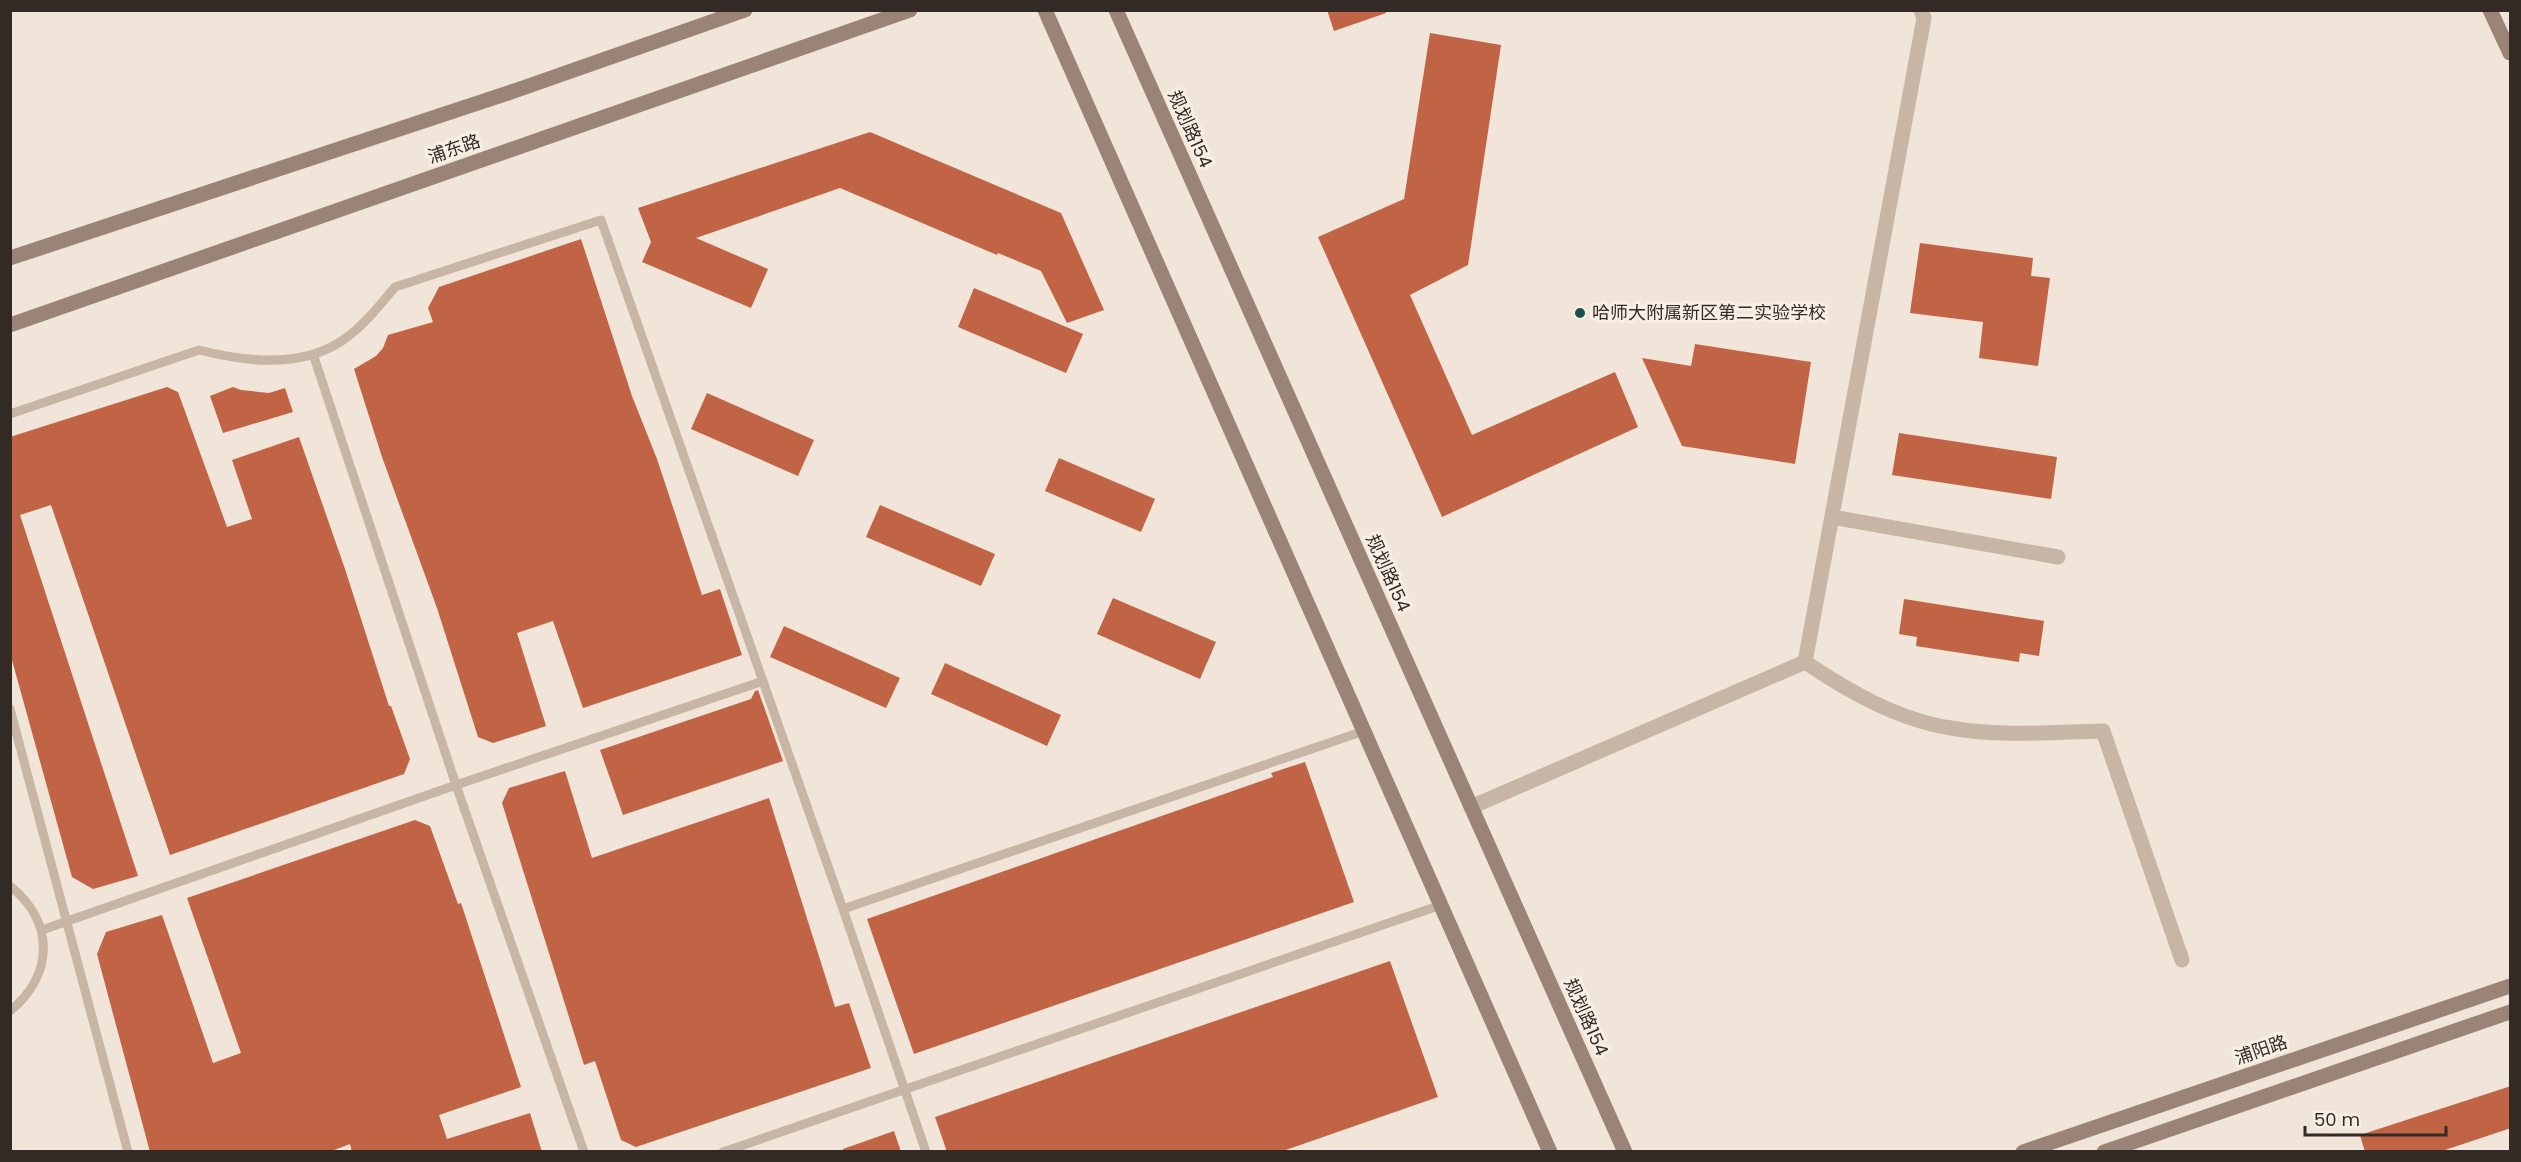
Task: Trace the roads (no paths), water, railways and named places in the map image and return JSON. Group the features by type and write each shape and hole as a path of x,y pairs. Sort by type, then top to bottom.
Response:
{"main road":[{"name":"浦东路","path":"10,258 517,90 745,10"},
{"name":"浦东路","path":"10,325 910,10"},
{"path":"1045,10 1550,1152"},
{"name":"规划路154","path":"1116,10 1625,1152"},
{"path":"2490,10 2511,53"},
{"name":"浦阳路","path":"2023,1152 2511,986"},
{"path":"2104,1152 2511,1012"}],"street":[{"path":"1805,662 1924,18 1921,10"},
{"path":"1832,516 2058,557"},
{"path":"1471,807 1805,662"},
{"path":"1805,662 1840,686 1879,704 1950,728 1997,732 2103,731 2182,960"}],"lane":[{"path":"10,414 199,350 254,360 282,360 313,354 335,345 354,330 376,310 394,287 600,220 843,909 926,1152"},
{"path":"313,354 456,785 584,1152"},
{"path":"42,930 456,785 763,681"},
{"path":"10,709 128,1152"},
{"path":"843,909 1364,731"},
{"path":"10,886 35,912 42,930 44,951 39,973 24,1000 10,1011"},
{"path":"723,1152 1441,905"}],"place":[{"name":"哈师大附属新区第二实验学校","path":"1580,313"}]}
